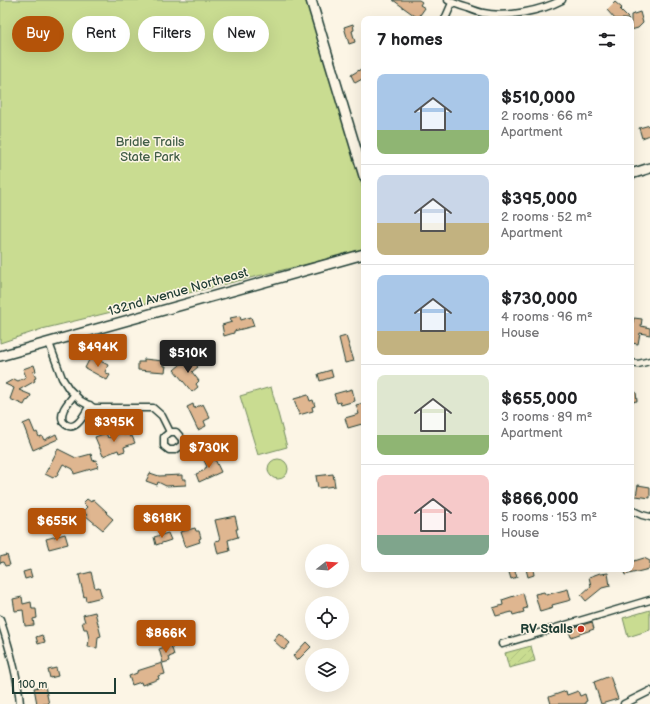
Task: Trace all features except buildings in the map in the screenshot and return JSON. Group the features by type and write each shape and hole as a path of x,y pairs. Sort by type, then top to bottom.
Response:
{"street":[{"path":"311,0 361,166"},
{"path":"446,16 450,2 484,13 512,14 535,10 552,5 562,0"},
{"path":"634,173 650,168"},
{"name":"132nd Avenue Northeast","path":"0,356 361,255"},
{"path":"49,342 62,378 69,389 81,401 94,408 153,408 162,416 170,432"},
{"path":"634,363 650,361"},
{"path":"74,394 64,408 62,414 63,422 66,426 76,426 81,421 90,406"},
{"path":"634,511 650,517"},
{"path":"502,644 650,600"},
{"path":"0,621 7,642 19,692 20,704"},
{"path":"624,704 650,691"}],"green space":[{"name":"Bridle Trails State Park","path":"0,0 306,0 361,183 361,251 42,329 0,343"},
{"path":"271,387 287,447 258,455 240,396"},
{"path":"278,459 285,462 288,469 285,476 278,479 271,476 268,469 271,462"},
{"path":"650,610 650,630 628,637 623,618"},
{"path":"531,646 535,661 509,668 505,653"}],"place":[{"name":"RV Stalls","path":"581,629"}]}
